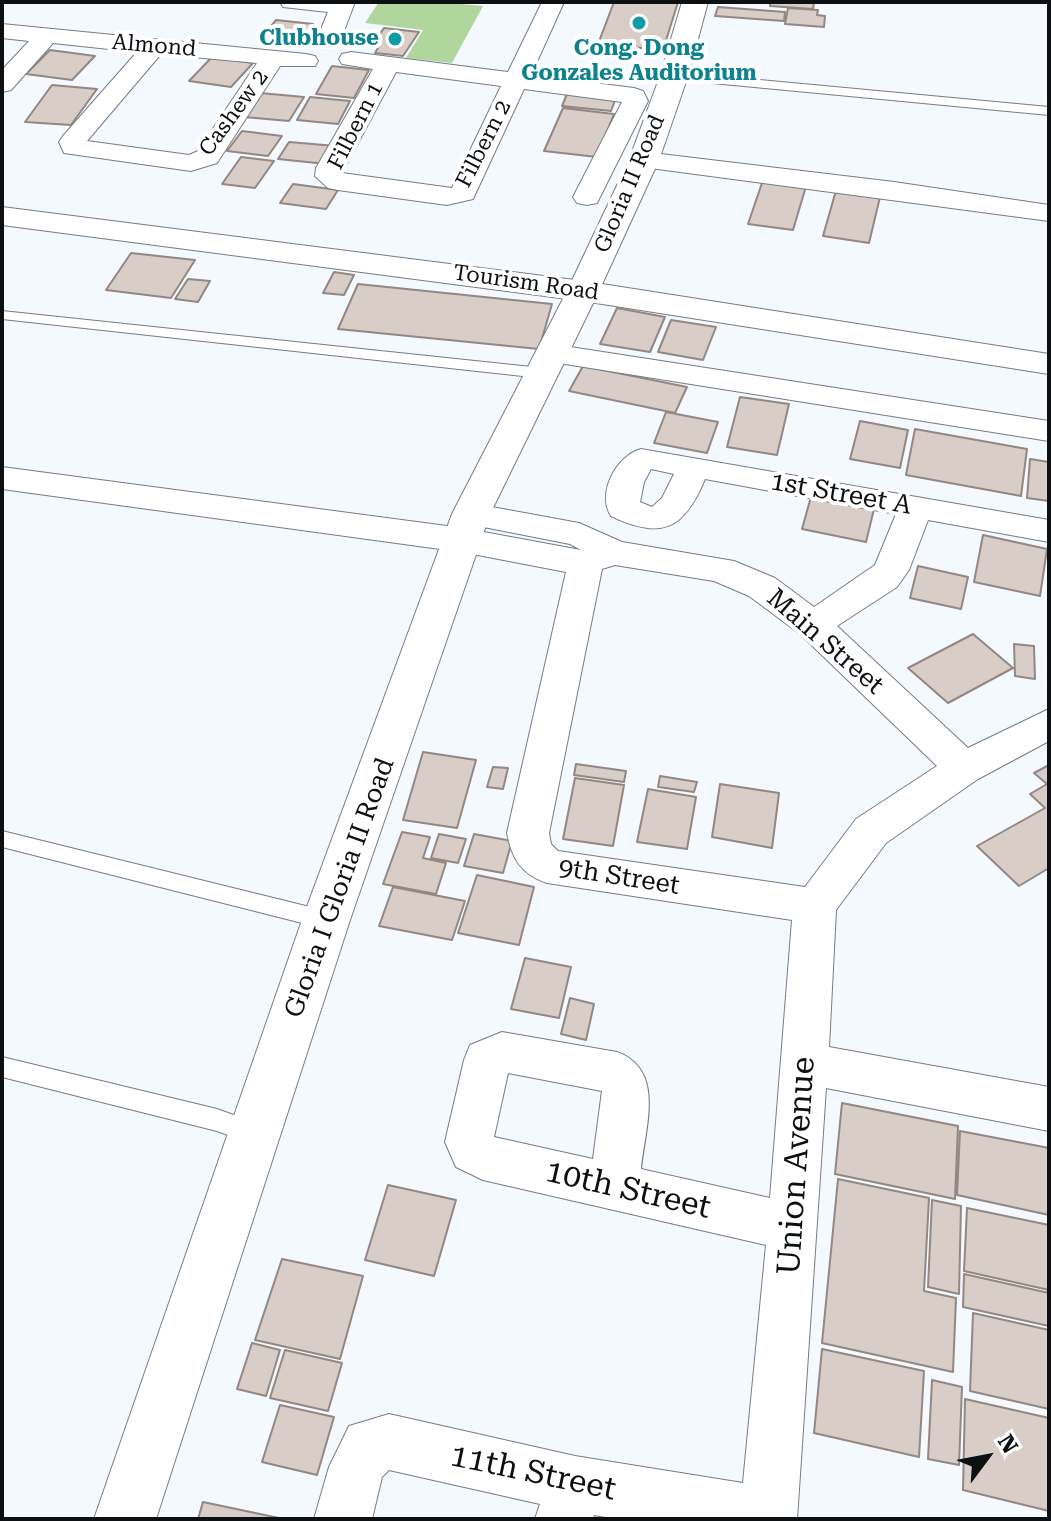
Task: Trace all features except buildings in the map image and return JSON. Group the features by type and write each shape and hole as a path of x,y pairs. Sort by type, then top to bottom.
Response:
{"main road":[{"name":"Gloria II Road","path":"588,282 644,160 674,76 695,2"},
{"name":"Tourism Road","path":"2,195 588,282 1049,364"},
{"name":"Tourism Road","path":"2,216 588,282 1049,341"},
{"name":"Gloria I Gloria II Road","path":"125,1519 326,920 467,527 588,282"}],"street":[{"path":"291,2 343,4 329,39"},
{"path":"515,82 553,2"},
{"name":"Almond","path":"2,31 329,65 351,59"},
{"path":"2,85 46,37"},
{"path":"306,61 301,49 312,42 329,39 351,44 356,51 351,59 387,66 634,96 635,101 587,197"},
{"name":"Cashew 2","path":"156,45 72,142 79,149 191,163 208,157 273,58"},
{"name":"Filbern 1","path":"387,66 329,168 328,176 338,182 447,197"},
{"name":"Filbern 2","path":"447,197 463,193 515,82"},
{"path":"644,160 894,190 1049,213"},
{"path":"546,363 1049,431"},
{"path":"2,450 467,527"},
{"name":"1st Street A","path":"693,468 675,510 659,520 638,517 623,508 622,495 635,465 641,459 651,459 1049,531"},
{"path":"2,478 467,527"},
{"path":"813,625 884,578 891,570 916,507"},
{"name":"Main Street","path":"467,527 534,540 600,558 721,570 762,587 813,625 964,768"},
{"name":"9th Street","path":"600,558 528,833 532,852 547,866 815,906"},
{"path":"815,906 871,831 964,768 1049,723"},
{"name":"Union Avenue","path":"768,1517 806,1063 815,906"},
{"name":"10th Street","path":"614,1188 626,1085 617,1073 502,1052 492,1054 487,1060 469,1142 473,1151 483,1157 614,1188 793,1227"},
{"path":"806,1063 1049,1109"},
{"name":"11th Street","path":"343,1519 357,1467 369,1446 389,1442 569,1502 768,1517"}],"lane":[{"path":"674,76 1049,111"},
{"path":"2,315 546,363"},
{"path":"2,839 326,920"},
{"path":"2,1067 217,1120 255,1134"}],"green space":[{"path":"379,2 483,6 452,63 406,58 423,30 365,23"}],"place":[{"name":"Cong. Dong Gonzales Auditorium","path":"639,23"},
{"name":"Clubhouse","path":"395,39"}]}
